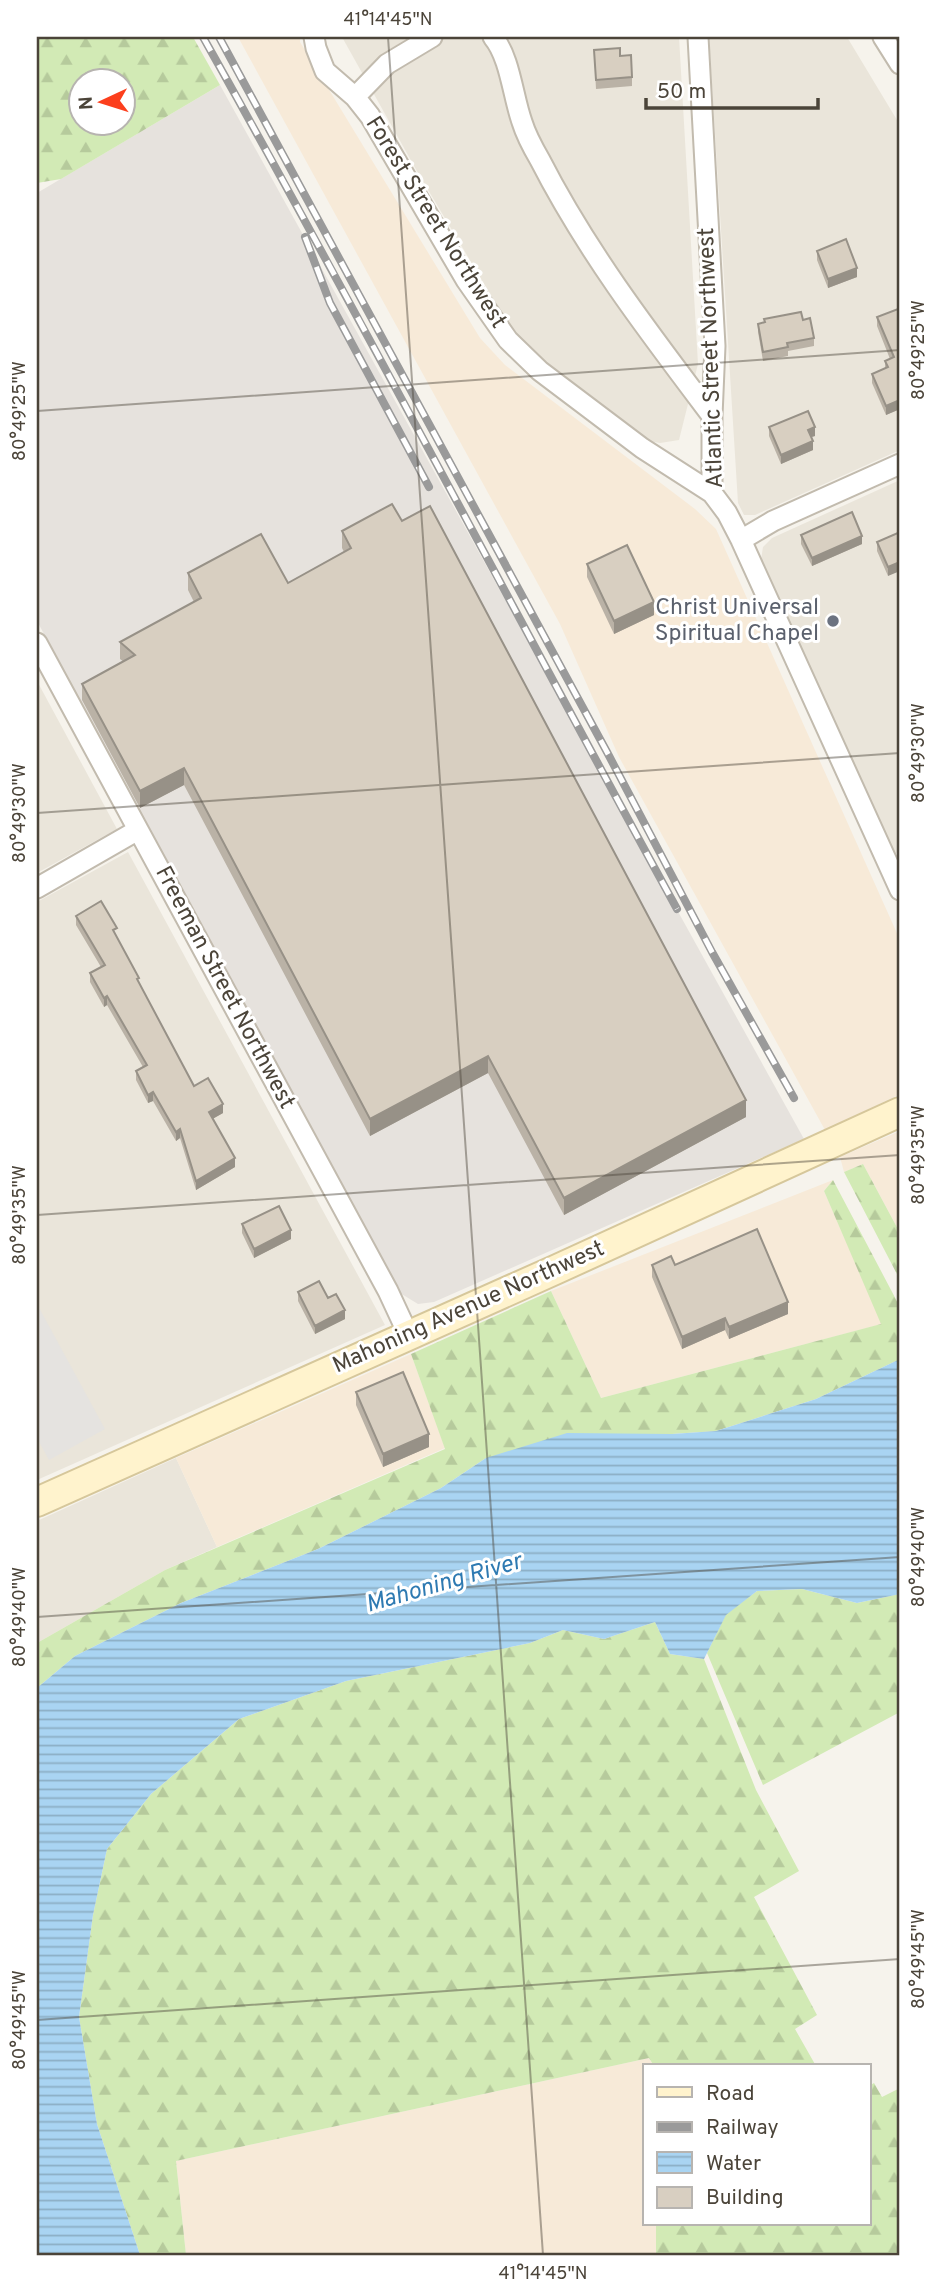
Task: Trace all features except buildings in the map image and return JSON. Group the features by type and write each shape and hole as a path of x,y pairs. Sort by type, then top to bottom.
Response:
{"main road":[{"name":"Mahoning Avenue Northwest","path":"37,1502 900,1112"}],"street":[{"name":"Forest Street Northwest","path":"314,37 325,71 355,97 370,116 466,280 508,340 540,371 622,433 712,493"},
{"path":"355,97 387,64 432,37"},
{"path":"493,37 502,53 522,124 558,194 587,244 630,306 712,416"},
{"name":"Atlantic Street Northwest","path":"698,37 715,346 712,493 727,513 741,540 900,890"},
{"path":"883,37 900,64"},
{"path":"741,540 773,521 900,464"},
{"name":"Freeman Street Northwest","path":"37,643 388,1291 408,1334"},
{"path":"37,888 138,830"}],"shaded area":[{"path":"238,37 300,37 300,42 480,338 505,365 695,509 716,529 900,940 900,1094 825,1130 619,757 560,624"},
{"path":"342,37 679,37 698,364 679,440 660,443 649,441 546,364 508,324 418,173"},
{"path":"709,37 847,37 900,125 900,450 755,515 744,515 738,503"},
{"path":"220,85 804,1139 434,1302 418,1304 400,1293 37,621 37,193"},
{"path":"900,480 900,852 893,855 761,560 763,547 772,538"},
{"path":"37,681 117,829 37,873"},
{"path":"128,852 385,1325 37,1480 37,902"},
{"path":"900,1131 900,1233 863,1164 844,1172 840,1157"},
{"path":"833,1180 824,1191 882,1324 601,1398 551,1291"},
{"path":"37,1304 105,1429 49,1460 37,1438"},
{"path":"411,1354 445,1448 217,1547 176,1458"},
{"path":"176,1458 217,1547 165,1570 37,1643 37,1521"},
{"path":"649,2058 653,2064 643,2064 643,2226 656,2226 656,2255 186,2255 176,2161"}],"green space":[{"path":"37,37 193,37 220,85 136,135 136,66 66,66 66,136 134,136 61,179 37,183"},
{"path":"863,1164 900,1233 900,1280 844,1172"},
{"path":"833,1180 900,1307 900,1359 816,1399 716,1431 672,1434 486,1458 441,1488 318,1549 181,1603 75,1656 37,1688 37,1643 165,1570 445,1449 411,1354 551,1291 601,1398 881,1324 824,1191"},
{"path":"802,1589 857,1603 900,1594 900,1712 763,1785 707,1653 726,1614 757,1591"},
{"path":"655,1622 670,1654 704,1659 756,1790 799,1871 754,1897 817,2015 795,2029 815,2064 653,2064 649,2058 176,2161 186,2255 140,2255 97,2124 79,2017 93,1915 107,1849 151,1794 239,1719 346,1681 530,1643 563,1630 604,1639"},
{"path":"874,2083 882,2097 900,2088 900,2255 656,2255 656,2226 870,2226 870,2085"}],"water":[{"name":"Mahoning River","path":"900,1359 900,1594 857,1603 802,1589 757,1591 726,1615 704,1659 670,1654 655,1622 604,1639 563,1630 530,1643 346,1681 239,1719 151,1794 107,1849 93,1915 79,2017 97,2124 140,2255 37,2255 37,1688 75,1656 181,1603 318,1549 441,1488 486,1458 567,1433 672,1434 716,1431 816,1399"}],"railway":[{"path":"203,37 677,909"},
{"path":"219,37 607,752 712,952 794,1098"},
{"path":"305,237 330,303 429,487"}],"place":[{"name":"Christ Universal Spiritual Chapel","path":"833,621"}]}
